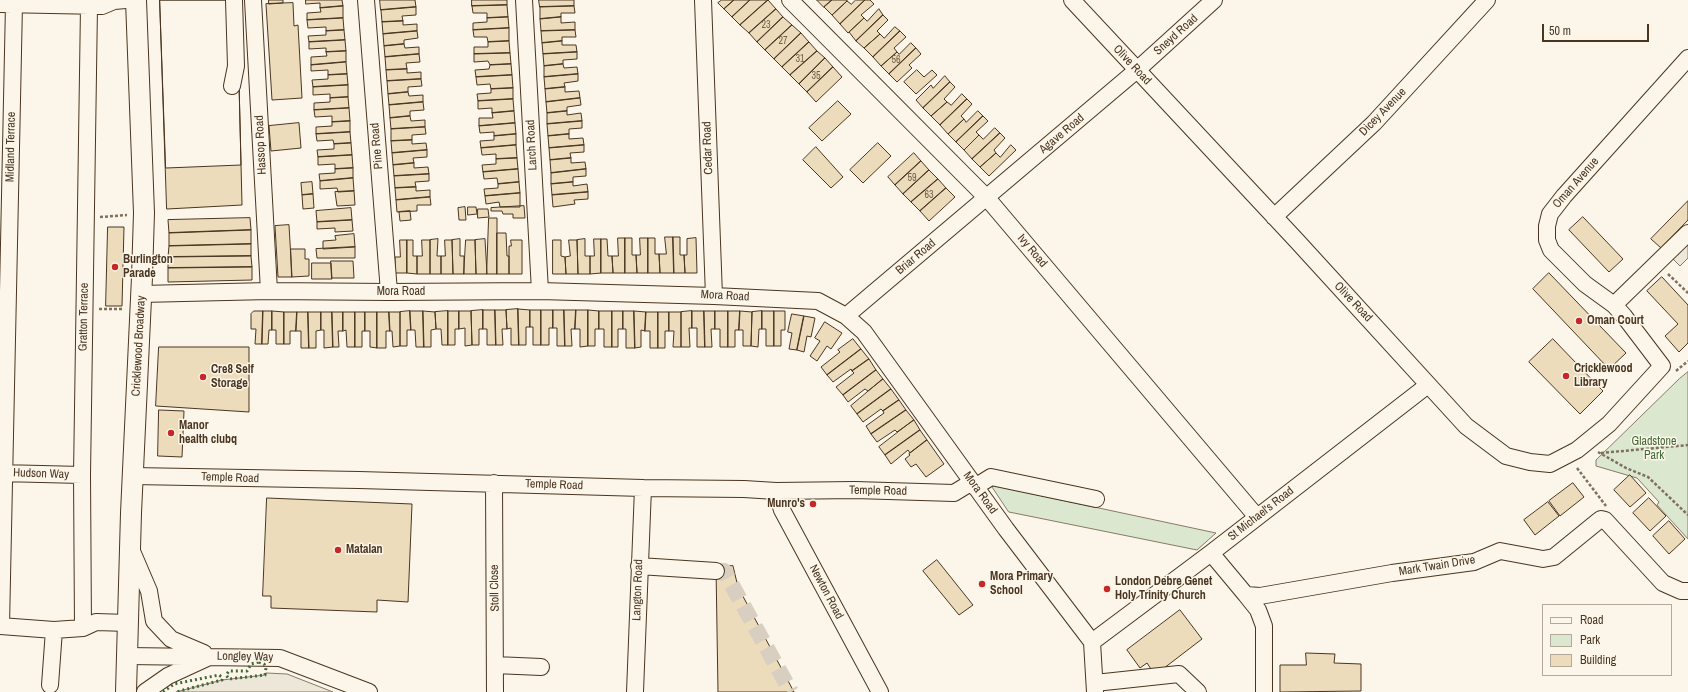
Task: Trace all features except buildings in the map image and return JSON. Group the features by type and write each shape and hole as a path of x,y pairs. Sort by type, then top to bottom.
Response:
{"main road":[{"name":"Cricklewood Broadway","path":"126,692 130,547 144,213 136,0"}],"street":[{"path":"7,4 47,3 102,6 114,1 126,0"},
{"path":"232,86 236,66 234,0"},
{"name":"Hassop Road","path":"253,0 269,290"},
{"name":"Pine Road","path":"366,0 389,292"},
{"name":"Larch Road","path":"524,0 540,291"},
{"name":"Cedar Road","path":"703,0 714,296"},
{"name":"Ivy Road","path":"790,0 987,198 1257,517"},
{"name":"Olive Road","path":"1072,0 1466,426 1506,456 1530,462 1550,464 1577,450 1609,424 1662,366"},
{"name":"Sneyd Road","path":"1137,70 1214,0"},
{"name":"Dicey Avenue","path":"1274,218 1374,123 1487,0"},
{"name":"Midland Terrace","path":"1,626 7,4"},
{"name":"Gratton Terrace","path":"84,628 82,475 89,6"},
{"name":"Oman Avenue","path":"1662,366 1614,305 1585,284 1551,250 1547,240 1547,226 1550,214 1688,58"},
{"name":"Agave Road","path":"987,198 1137,70"},
{"name":"Briar Road","path":"846,316 987,198"},
{"path":"1614,305 1688,233"},
{"name":"Mora Road","path":"140,303 269,290 389,292 540,291 714,296 818,301 846,316 864,332 974,484 1092,642"},
{"name":"St Michael's Road","path":"1092,642 1211,553 1428,384"},
{"name":"Hudson Way","path":"2,473 82,475"},
{"name":"Temple Road","path":"133,476 494,483 642,488 744,488 776,491 855,490 954,493 991,477 1096,500"},
{"name":"Stoll Close","path":"494,483 496,692"},
{"name":"Langton Road","path":"635,692 642,488"},
{"name":"Newton Road","path":"776,491 782,510 880,692"},
{"name":"Mark Twain Drive","path":"1246,595 1266,595 1392,573 1474,562 1500,551 1543,559 1554,557 1601,519 1605,520"},
{"path":"1605,520 1663,584 1681,591 1688,591"},
{"path":"130,547 149,591 154,621 171,639 211,656"},
{"path":"1211,553 1258,610 1264,626 1264,692"},
{"path":"639,566 716,571"},
{"path":"1,626 54,630 84,628 96,622 128,623"},
{"path":"50,685 54,630"},
{"path":"1092,642 1095,687 1179,674 1198,692"},
{"name":"Longley Way","path":"127,656 280,658 369,692"},
{"name":"Longley Way","path":"145,692 168,676 211,656"},
{"path":"495,665 541,667"}],"path":[{"path":"86,218 144,213"},
{"path":"1657,264 1688,293"},
{"path":"84,308 140,303"},
{"path":"1688,445 1600,453 1626,468 1648,476 1688,515"},
{"path":"1577,468 1606,505 1605,520"}],"green space":[{"name":"Gladstone Park","path":"1688,372 1688,539 1657,505 1659,502 1637,478 1596,466 1596,460"},
{"path":"991,485 1216,533 1197,550 1009,512"}],"shaded area":[{"path":"1688,233 1688,258 1680,266 1667,253"},
{"path":"266,673 287,674 333,692 176,692 222,680 265,675"}],"tunnel":[{"path":"716,571 724,571 791,692"}],"hedge":[{"path":"259,662 264,664 266,668 265,675 229,679 226,675 229,671 247,671 251,664 259,662"},
{"path":"163,692 174,684 219,675 222,677 222,680 176,692"}],"place":[{"name":"Burlington Parade","path":"115,267"},
{"name":"Oman Court","path":"1579,321"},
{"name":"Cricklewood Library","path":"1566,376"},
{"name":"Cre8 Self Storage","path":"203,377"},
{"name":"Manor health clubq","path":"171,433"},
{"name":"Munro's","path":"813,504"},
{"name":"Matalan","path":"338,550"},
{"name":"Mora Primary School","path":"982,584"},
{"name":"London Debre Genet Holy Trinity Church","path":"1107,589"}]}
